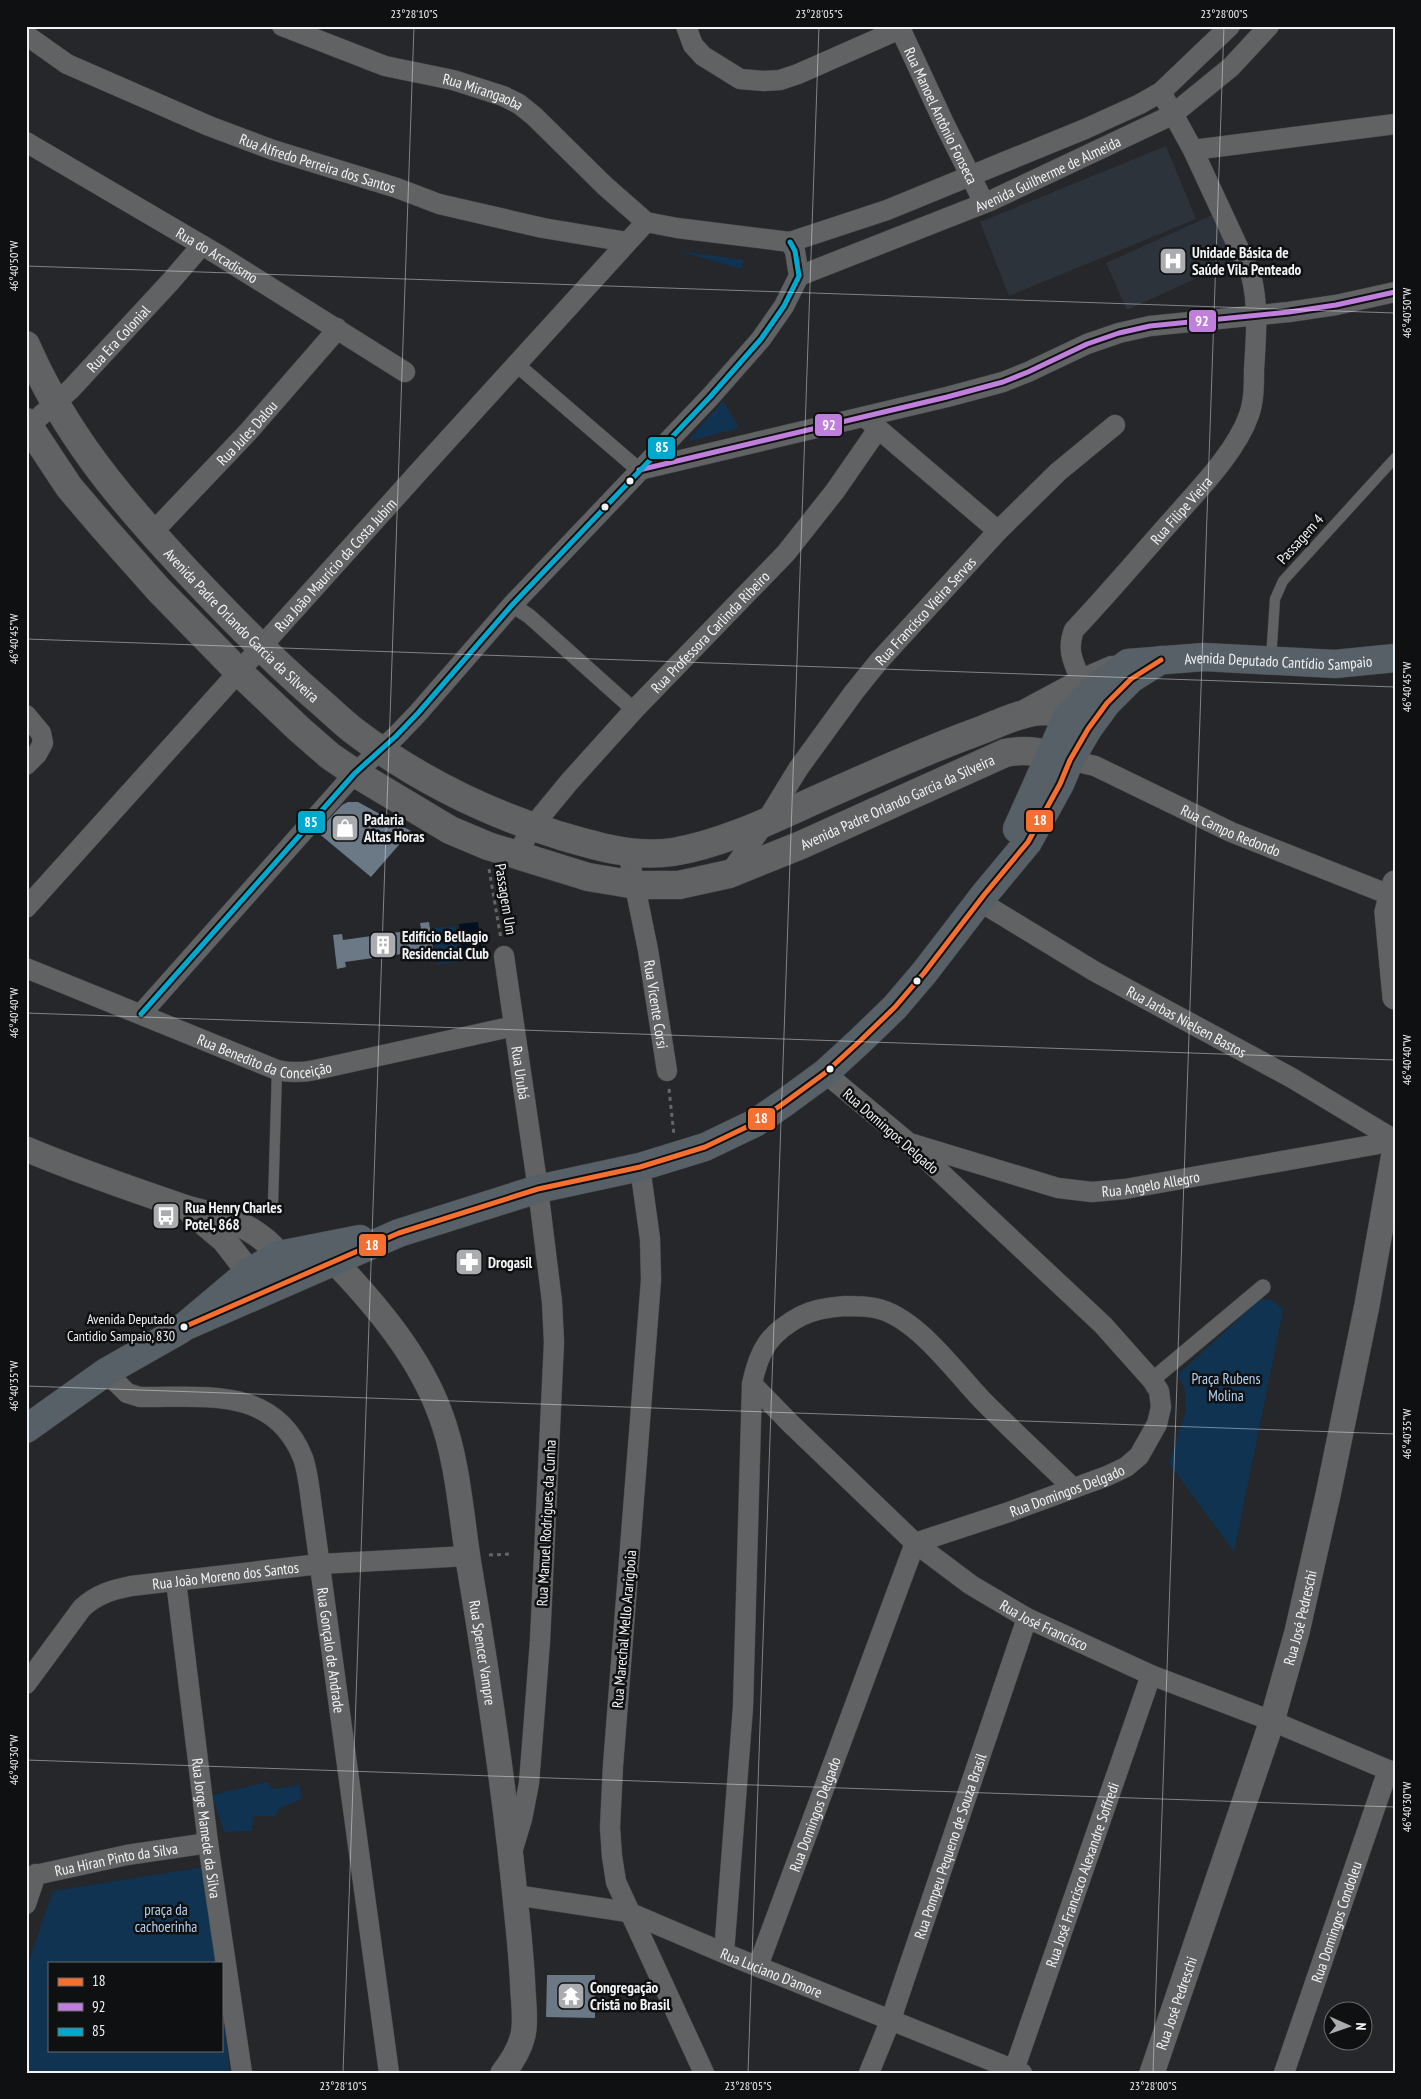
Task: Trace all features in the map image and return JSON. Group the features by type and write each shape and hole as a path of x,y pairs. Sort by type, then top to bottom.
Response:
{"main road":[{"name":"Avenida Padre Orlando Garcia da Silveira","path":"26,345 42,383 102,474 152,533 227,615 352,730 428,780 468,801 532,827 599,847 628,852 673,852 765,823 944,744 1022,715 1046,711 1078,723"},
{"name":"Avenida Padre Orlando Garcia da Silveira","path":"28,424 69,487 158,589 239,672 324,751 354,773 450,830 488,846 588,877 636,885 680,885 728,874 801,845 1005,753 1017,750 1060,756"},
{"name":"Avenida Deputado Cantídio Sampaio","path":"26,1429 106,1372 184,1327 399,1233 538,1189 677,1157 728,1138 755,1123 825,1073 895,1007 942,950 981,898 1028,842 1060,784 1060,756 1078,723 1092,690 1128,664 1204,657 1335,664 1395,658"},
{"name":"Avenida Deputado Cantídio Sampaio","path":"1078,723 1131,679 1161,660"},
{"path":"1022,715 1082,683 1128,664"},
{"name":"Avenida Deputado Cantídio Sampaio","path":"184,1327 249,1272 279,1255 399,1233"}],"street":[{"name":"Rua Mirangaoba","path":"282,26 385,66 453,80 490,91 511,100 534,116 605,186 646,222"},
{"path":"686,26 693,45 703,56 740,79 764,81 780,80 798,74 900,28"},
{"name":"Avenida Guilherme de Almeida","path":"790,242 887,210 1085,129 1140,104 1161,92 1230,26"},
{"name":"Avenida Guilherme de Almeida","path":"799,276 984,203 1172,115 1231,67 1268,26"},
{"name":"Rua Manoel Antônio Fonseca","path":"900,28 944,124 984,203"},
{"name":"Rua Alfredo Perreira dos Santos","path":"26,35 67,64 251,142 397,188 439,204 543,228 627,242"},
{"name":"Rua Filipe Vieira","path":"1082,683 1070,652 1070,641 1074,630 1192,497 1230,450 1243,430 1250,413 1254,392 1256,317 1255,292 1250,275 1193,150 1161,92"},
{"path":"1193,150 1395,124"},
{"name":"Rua do Arcadismo","path":"26,142 202,245 405,372"},
{"name":"Rua João Maurício da Costa Jubim","path":"26,908 646,222"},
{"path":"141,1014 354,773 396,736 512,605 710,397 761,340 784,306 799,276 795,251 790,242 677,228 646,222"},
{"name":"Rua Era Colonial","path":"28,424 55,404 71,388 202,245"},
{"path":"639,470 1002,382 1087,344 1119,333 1150,326 1256,317 1336,305 1395,292"},
{"name":"Rua Jules Dalou","path":"152,533 248,432 329,340 336,328"},
{"path":"516,364 639,470"},
{"path":"863,416 998,531"},
{"name":"Rua Francisco Vieira Servas","path":"765,823 798,769 854,692 905,632 998,531 1058,472 1115,425"},
{"name":"Rua Professora Carlinda Ribeiro","path":"532,827 634,710 786,553 835,491 878,429"},
{"path":"512,605 528,616 634,710"},
{"path":"26,715 40,732 43,742 37,754 26,766"},
{"name":"Rua Campo Redondo","path":"1060,756 1095,766 1231,832 1394,892"},
{"path":"728,874 765,823"},
{"path":"517,855 532,827"},
{"name":"Rua Vicente Corsi","path":"628,852 636,885 667,1071"},
{"path":"1394,892 1388,912 1395,997"},
{"name":"Rua Jarbas Nielsen Bastos","path":"981,898 1094,971 1292,1078 1395,1140"},
{"name":"Rua Urubá","path":"504,956 538,1189"},
{"name":"Rua Benedito da Conceição","path":"26,968 277,1070 300,1073 514,1026"},
{"name":"Rua Domingos Delgado","path":"758,1966 915,1543 1009,1512 1107,1476 1126,1467 1139,1456 1157,1424 1161,1407 1158,1391 1152,1380 1103,1325 909,1143 825,1073"},
{"name":"Rua Angelo Allegro","path":"909,1143 1058,1188 1092,1192 1125,1188 1395,1140"},
{"name":"Rua José Pedreschi","path":"1152,2073 1272,1721 1297,1632 1328,1495 1367,1305 1395,1148"},
{"path":"26,1149 70,1168 186,1207 250,1229 266,1240 279,1255 287,1270 281,1285 256,1279 224,1240 186,1207"},
{"name":"Rua Marechal Mello Ararigboia","path":"640,1167 650,1240 651,1280 610,1827 612,1856 616,1882 628,1912 704,2073"},
{"name":"Rua Manuel Rodrigues da Cunha","path":"511,1854 522,1818 529,1783 540,1641 553,1394 554,1342 552,1302 538,1189"},
{"name":"Rua Spencer Vampre","path":"334,1262 352,1280 396,1334 428,1383 441,1415 451,1451 482,1638 511,1854 522,1978 523,2035 515,2055 503,2073"},
{"path":"1152,1380 1263,1287"},
{"path":"724,1953 744,1707 752,1384 757,1363 764,1346 774,1334 790,1322 809,1312 829,1307 876,1308 897,1317 924,1338 982,1400 1073,1488"},
{"name":"Rua Gonçalo de Andrade","path":"106,1372 127,1393 140,1397 222,1397 248,1404 269,1414 288,1432 303,1459 320,1564 389,2073"},
{"name":"Rua José Francisco","path":"752,1384 915,1543 971,1585 1027,1618 1151,1675 1272,1721 1390,1774"},
{"name":"Rua João Moreno dos Santos","path":"26,1684 82,1608 91,1600 119,1588 320,1564 468,1556"},
{"name":"Rua Jorge Mamede da Silva","path":"176,1581 208,1843 242,2073"},
{"name":"Rua Pompeu Pequeno de Souza Brasil","path":"869,2073 891,2019 1027,1618"},
{"name":"Rua José Francisco Alexandre Soffredi","path":"1017,2072 1151,1675"},
{"path":"1390,1774 1395,1799"},
{"name":"Rua Domingos Condoleu","path":"1284,2073 1390,1774"},
{"name":"Rua Hiran Pinto da Silva","path":"31,1875 127,1855 208,1843"},
{"path":"26,1904 31,1875"},
{"name":"Rua Luciano D'amore","path":"515,1895 628,1912 1017,2072"}],"lane":[{"name":"Passagem 4","path":"1271,660 1275,600 1278,589 1283,581 1395,458"},
{"path":"273,1204 277,1070"}],"path":[{"name":"Passagem Um","path":"488,846 489,867 504,956"},
{"path":"667,1071 677,1157"}],"shaded area":[{"path":"1166,146 1196,219 1009,296 980,222"},
{"name":"Unidade Básica de Saúde Vila Penteado","path":"1219,212 1239,259 1127,310 1106,263"},
{"path":"478,922 482,949 462,952 459,924"}],"green space":[{"path":"679,251 744,260 741,269"},
{"path":"723,401 739,428 689,441 691,437"},
{"path":"455,926 460,962 438,965 434,928"},
{"name":"Praça Rubens Molina","path":"1258,1299 1273,1300 1283,1310 1234,1552 1169,1463 1186,1411 1185,1389 1177,1375 1239,1319"},
{"path":"268,1782 270,1788 277,1789 299,1785 302,1799 280,1808 275,1816 254,1816 251,1831 224,1832 212,1795"},
{"name":"praça da cachoerinha","path":"205,1867 217,1962 48,1962 48,2052 222,2052 222,2006 230,2073 26,2073 26,1970 53,1891"}],"building":[{"path":"348,802 358,802 411,831 371,877 317,832 342,805"},
{"name":"Edifício Bellagio Residencial Club","path":"429,922 434,956 424,957 423,951 345,962 346,967 337,969 333,935 342,934 343,940 421,929 420,923"},
{"name":"Congregação Cristã no Brasil","path":"547,1975 595,1975 595,2018 546,2017"}],"transit line":[{"name":"85","path":"141,1014 355,773 418,713 512,605 710,397 761,339 784,306 799,276 795,251 790,242"},
{"name":"92","path":"639,470 1003,382 1087,344 1119,333 1150,326 1289,312 1336,305 1395,292"},
{"name":"18","path":"184,1327 399,1233 538,1189 640,1167 705,1147 755,1123 825,1073 895,1007 1028,842 1060,784 1070,760 1088,729 1107,703 1131,679 1161,660"}],"place":[{"name":"Unidade Básica de Saúde Vila Penteado","path":"1173,261"},
{"name":"Padaria Altas Horas","path":"345,828"},
{"name":"Edifício Bellagio Residencial Club","path":"383,945"},
{"name":"Rua Henry Charles Potel, 868","path":"166,1216"},
{"name":"Drogasil","path":"469,1262"},
{"name":"Avenida Deputado Cantidio Sampaio, 830","path":"184,1327"},
{"name":"Congregação Cristã no Brasil","path":"571,1996"}]}
